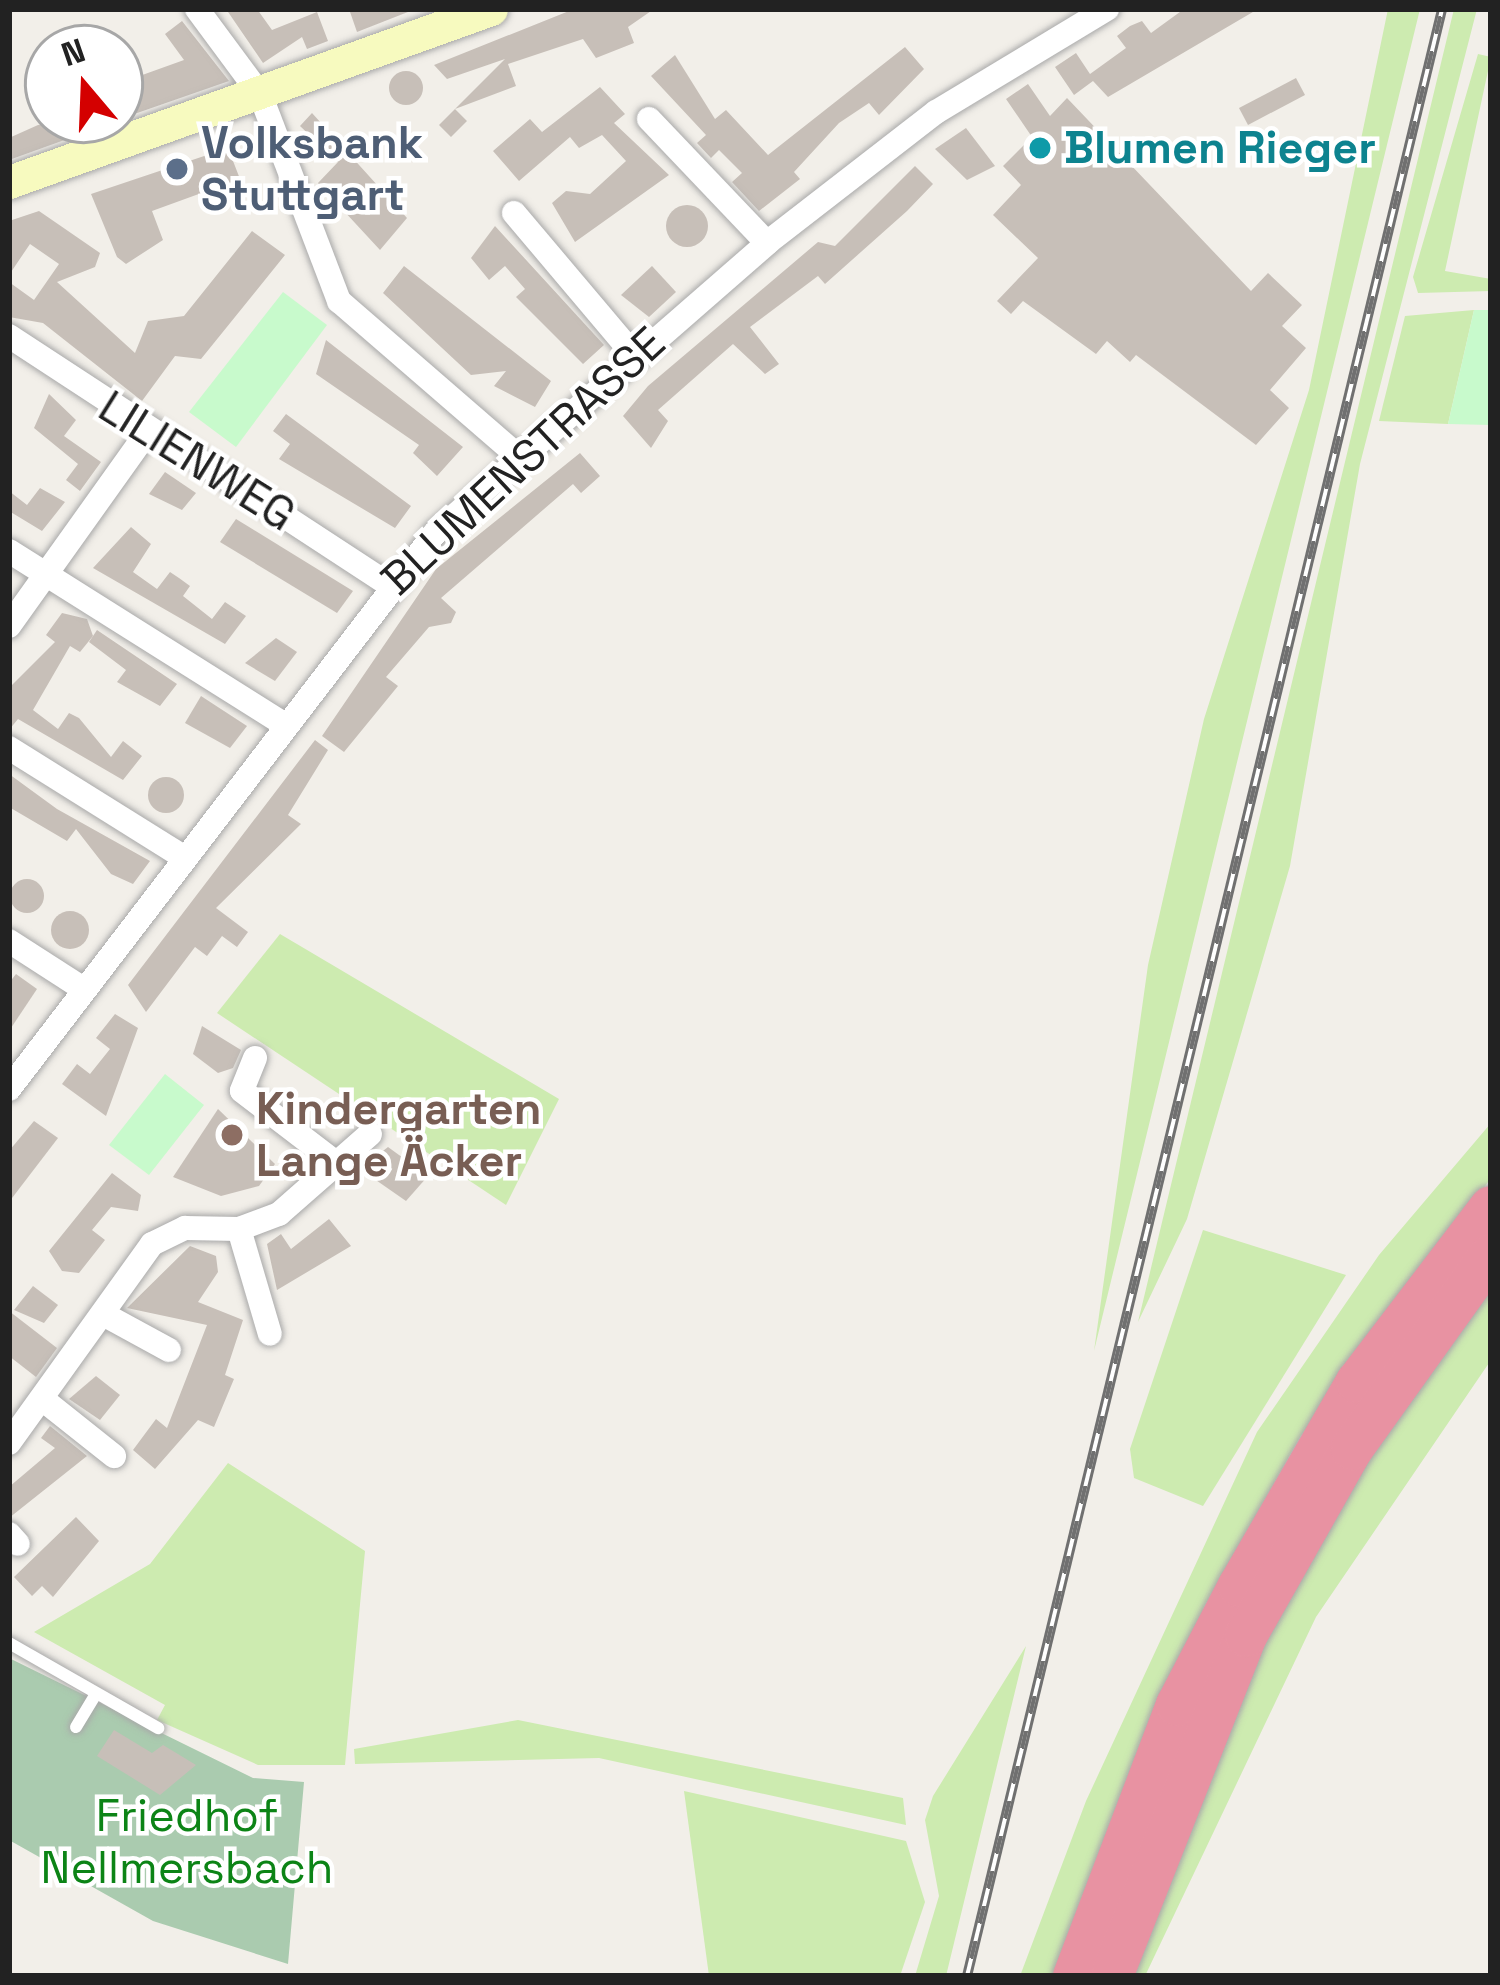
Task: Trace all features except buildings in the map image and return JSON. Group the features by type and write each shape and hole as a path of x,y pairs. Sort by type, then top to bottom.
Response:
{"highway":[{"path":"1074,1976 1177,1706 1311,1452 1491,1207"},
{"path":"1112,1976 1246,1636 1352,1449 1491,1256"}],"street":[{"path":"197,9 260,94 339,302 518,456"},
{"path":"9,182 491,9"},
{"name":"BLUMENSTRASSE","path":"9,1089 387,583 518,456 767,242 936,112 1107,9"},
{"path":"649,118 767,242"},
{"path":"514,213 633,354"},
{"name":"LILIENWEG","path":"9,336 146,434 387,583"},
{"path":"9,626 146,434"},
{"path":"9,551 282,723"},
{"path":"9,748 182,856"},
{"path":"9,940 82,988"},
{"path":"255,1058 242,1091 340,1166"},
{"path":"9,1443 46,1402 136,1259 168,1234 239,1229 279,1214 340,1166 370,1134"},
{"path":"239,1229 270,1334"},
{"path":"103,1314 169,1350"},
{"path":"46,1402 114,1456"}],"lane":[{"path":"9,1643 158,1728"},
{"path":"76,1727 95,1695"}],"green space":[{"path":"1388,9 1420,9 1094,1351 1148,965 1204,719 1309,390"},
{"path":"1454,9 1477,9 1360,464 1290,866 1187,1219 1138,1322"},
{"path":"1478,54 1491,57 1445,271 1491,279 1491,291 1418,293 1413,277"},
{"path":"283,292 327,325 236,447 189,412"},
{"path":"1474,310 1448,424 1379,421 1405,316"},
{"path":"1474,310 1491,310 1491,425 1448,424"},
{"path":"280,934 559,1099 506,1205 217,1013"},
{"path":"165,1074 204,1105 149,1175 109,1145"},
{"path":"1491,1123 1491,1178 1300,1437 1204,1607 1057,1976 1020,1976 1086,1801 1257,1432 1379,1255"},
{"path":"1203,1230 1346,1275 1203,1506 1134,1478 1130,1449"},
{"path":"1491,1281 1491,1360 1316,1617 1145,1976 1125,1976 1223,1723 1359,1466"},
{"path":"228,1463 365,1551 345,1765 258,1765 157,1720 165,1705 34,1632 150,1564"},
{"path":"1026,1646 946,1976 915,1976 939,1896 925,1820 933,1796"},
{"name":"Friedhof Nellmersbach","path":"9,1658 253,1778 304,1782 288,1964 153,1921 9,1840"},
{"path":"518,1720 903,1798 906,1825 599,1758 355,1764 354,1749"},
{"path":"684,1791 906,1841 925,1902 900,1976 709,1976"}],"railway":[{"path":"967,1976 1442,9"}],"place":[{"name":"Blumen Rieger","path":"1040,148"},
{"name":"Volksbank Stuttgart","path":"177,169"},
{"name":"Kindergarten Lange Äcker","path":"232,1135"}]}
